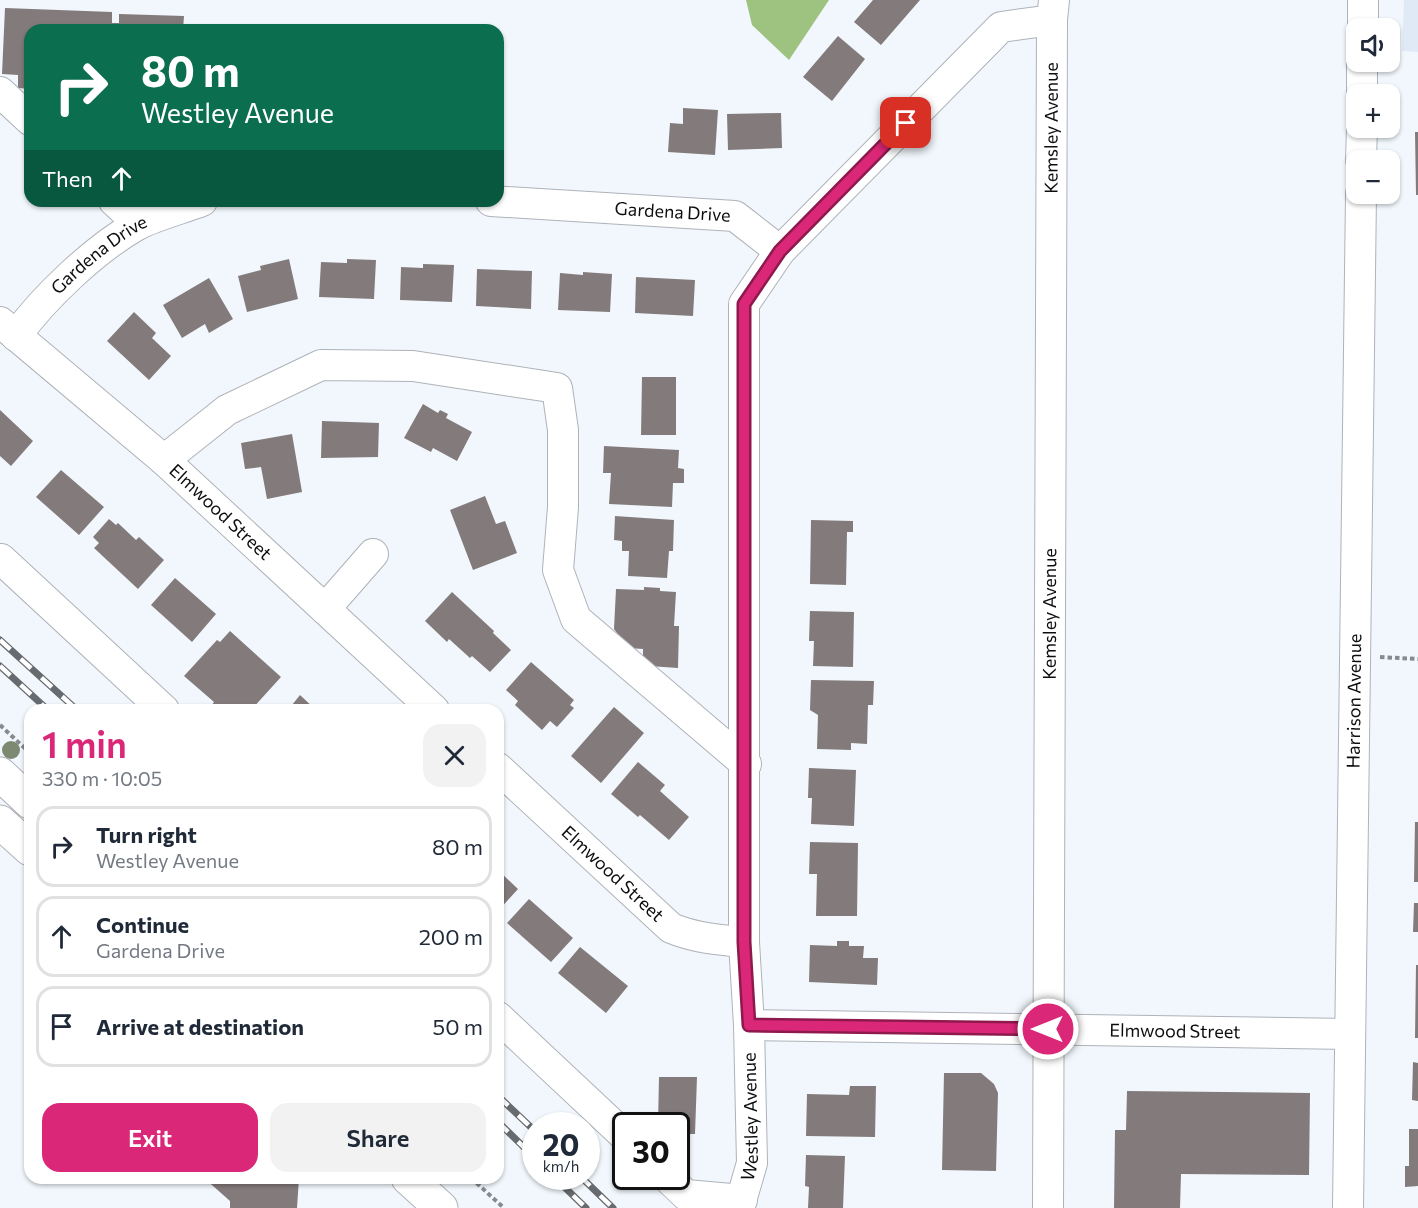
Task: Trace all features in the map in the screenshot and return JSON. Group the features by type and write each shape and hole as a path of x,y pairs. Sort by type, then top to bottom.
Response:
{"main road":[{"path":"0,774 24,796"},
{"path":"0,822 24,844"},
{"path":"415,1184 441,1208"}],"street":[{"path":"1363,0 1363,18"},
{"path":"780,251 1001,27 1053,10"},
{"name":"Kemsley Avenue","path":"1048,1208 1053,10"},
{"path":"0,92 24,114"},
{"name":"Gardena Drive","path":"504,202 735,216 780,251"},
{"name":"Harrison Avenue","path":"1348,1208 1361,204"},
{"path":"120,207 139,225"},
{"name":"Gardena Drive","path":"8,329 32,314 99,250 139,225 186,207"},
{"name":"Westley Avenue","path":"741,1204 752,1163 749,1025 744,942 746,764 744,304 780,251"},
{"name":"Elmwood Street","path":"8,329 164,460 428,704"},
{"path":"164,460 227,410 321,365 413,366 557,388 563,430 563,507 558,570 576,619 746,764"},
{"path":"325,609 373,554"},
{"path":"1,560 157,704"},
{"name":"Elmwood Street","path":"504,774 671,928 687,935 744,942"},
{"path":"504,1023 612,1124"},
{"name":"Elmwood Street","path":"749,1025 1349,1034"},
{"path":"681,1190 686,1195 741,1204"}],"path":[{"path":"1356,656 1418,659"},
{"path":"0,725 24,747"},
{"path":"478,1184 504,1208"}],"shaded area":[{"path":"1404,0 1418,0 1418,52 1402,51"}],"green space":[{"path":"746,0 829,0 789,60 752,25"}],"building":[{"path":"873,0 920,0 881,45 854,22"},
{"path":"5,8 112,12 112,23 119,23 119,14 184,16 183,24 24,24 24,88 18,88 18,75 2,74"},
{"path":"838,36 865,59 832,101 803,77"},
{"path":"683,108 718,110 715,155 668,152 670,123 683,124"},
{"path":"781,113 782,148 728,150 727,114"},
{"path":"1415,132 1418,132 1418,195 1416,195"},
{"path":"289,259 298,299 247,312 238,276 261,270 260,266"},
{"path":"347,259 376,260 374,299 319,297 321,262 347,263"},
{"path":"423,264 454,265 452,302 400,300 401,267 423,268"},
{"path":"477,269 532,271 531,309 476,306"},
{"path":"583,272 612,274 610,312 558,310 560,273 583,275"},
{"path":"636,277 695,280 693,316 635,313"},
{"path":"209,278 233,319 209,333 205,324 182,338 163,305"},
{"path":"134,312 156,333 152,338 171,356 149,380 107,341"},
{"path":"642,377 676,377 676,435 641,435"},
{"path":"423,404 438,413 440,410 448,414 446,418 472,432 457,461 433,448 431,452 404,438"},
{"path":"0,410 33,441 11,466 0,456"},
{"path":"322,421 379,423 378,457 321,458"},
{"path":"292,434 302,492 267,499 261,467 245,469 241,443"},
{"path":"604,446 679,450 678,468 684,469 684,483 673,483 672,507 609,504 611,473 603,473"},
{"path":"61,470 104,507 79,535 36,497"},
{"path":"485,496 496,524 505,521 517,553 473,570 450,510"},
{"path":"615,516 674,520 673,551 669,551 667,578 628,576 629,551 622,551 622,541 614,540"},
{"path":"109,519 116,525 118,523 136,540 139,537 164,560 138,589 94,548 99,543 93,537"},
{"path":"811,520 853,521 853,532 847,532 846,585 810,584"},
{"path":"175,578 216,614 192,642 151,605"},
{"path":"644,587 676,592 674,626 679,626 678,668 649,666 643,658 643,649 628,648 614,629 616,589 644,590"},
{"path":"452,592 511,650 490,672 449,639 447,642 425,621"},
{"path":"810,611 854,612 853,667 813,666 814,641 809,641"},
{"path":"230,631 281,677 256,704 213,704 214,702 184,676 217,640 220,642"},
{"path":"531,662 574,700 570,705 574,708 557,727 550,721 542,730 515,705 518,701 506,690"},
{"path":"811,680 874,681 873,705 868,705 867,744 851,743 851,750 817,749 818,715 810,710"},
{"path":"300,695 310,704 293,704"},
{"path":"614,707 644,733 601,783 571,756"},
{"path":"638,762 665,785 660,791 689,817 669,840 611,794"},
{"path":"809,768 856,770 854,826 811,824 812,798 808,798"},
{"path":"1415,822 1418,822 1418,882 1414,882"},
{"path":"810,842 858,843 857,916 816,916 817,874 809,874"},
{"path":"504,876 518,889 504,904"},
{"path":"529,899 573,938 551,962 507,923"},
{"path":"1414,903 1418,903 1418,932 1413,932"},
{"path":"837,941 849,941 849,946 864,946 863,958 878,958 877,985 809,982 810,945 837,946"},
{"path":"580,947 628,986 606,1013 558,973"},
{"path":"1416,965 1418,965 1418,1038 1415,1038"},
{"path":"1413,1062 1418,1063 1418,1101 1412,1100"},
{"path":"944,1073 981,1073 994,1084 998,1093 996,1171 942,1170"},
{"path":"659,1077 697,1077 695,1134 690,1134 690,1112 658,1112"},
{"path":"850,1086 876,1086 875,1137 806,1136 807,1094 849,1095"},
{"path":"1127,1091 1310,1093 1309,1175 1181,1174 1180,1208 1114,1208 1115,1130 1126,1130"},
{"path":"1409,1129 1418,1129 1418,1186 1405,1187 1405,1166 1409,1166"},
{"path":"806,1155 845,1156 843,1208 808,1208 809,1187 805,1186"},
{"path":"211,1184 299,1184 297,1208 230,1208 230,1201"}],"railway":[{"path":"0,640 70,704"},
{"path":"0,666 41,704"},
{"path":"504,1102 522,1119"},
{"path":"504,1128 522,1145"},
{"path":"567,1190 586,1208"},
{"path":"594,1190 613,1208"}],"route":[{"path":"906,123 780,251 744,304 746,741 744,942 749,1025 1048,1029"}]}
